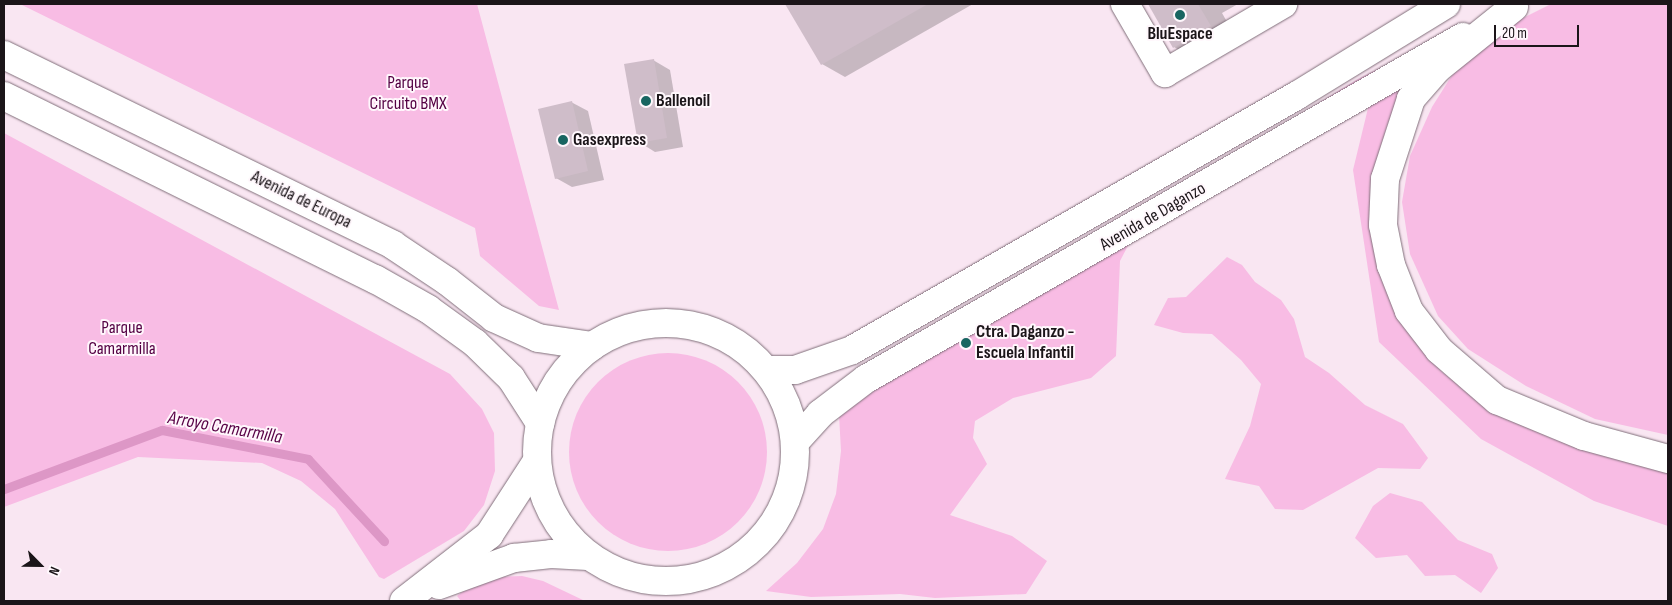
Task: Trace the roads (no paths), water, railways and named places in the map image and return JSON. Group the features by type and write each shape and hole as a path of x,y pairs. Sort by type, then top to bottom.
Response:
{"main road":[{"path":"1125,4 1165,72 1283,4"},
{"name":"Avenida de Daganzo","path":"766,370 795,370 852,350 1296,96 1446,4"},
{"path":"1517,5 1437,69 1411,99 1384,179 1383,225 1391,265 1409,311 1439,350 1497,400 1584,436 1668,459"},
{"name":"Avenida de Daganzo","path":"795,442 820,414 866,379 1312,126 1517,5"},
{"name":"Avenida de Europa","path":"4,55 392,245 447,281 494,318 538,338 592,346"},
{"path":"4,96 375,278 428,309 475,343 511,378 540,423"},
{"path":"674,324 703,328 738,344 766,370 781,392 791,416 795,442 792,484 774,523 746,554 709,574 667,582 626,576 588,556 562,530 545,497 537,461 540,423 551,393 568,367 592,346 626,329 674,324"},
{"path":"412,597 489,535 537,461"},
{"path":"412,597 514,558 551,554 588,556"}],"waterway":[{"name":"Arroyo Camarmilla","path":"4,489 162,430 308,459 384,541"}],"place":[{"name":"BluEspace","path":"1180,15"},
{"name":"Ballenoil","path":"646,101"},
{"name":"Gasexpress","path":"563,140"},
{"name":"Ctra. Daganzo - Escuela Infantil","path":"966,343"}],"park label":[{"name":"Parque Circuito BMX","path":"408,94"},
{"name":"Parque Camarmilla","path":"122,339"}]}
